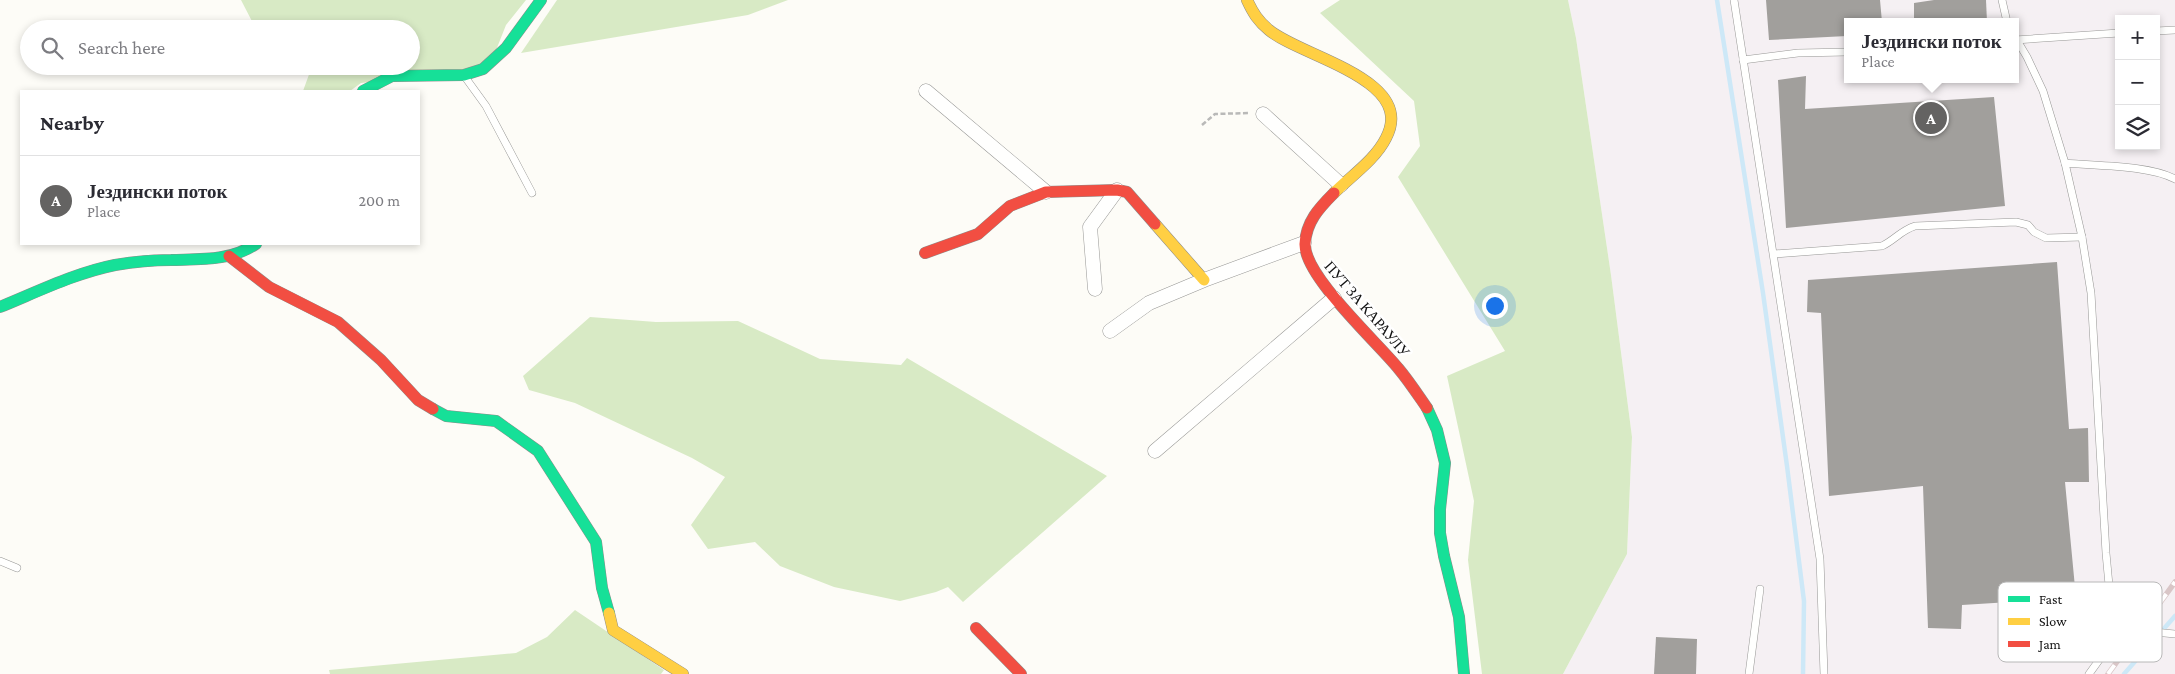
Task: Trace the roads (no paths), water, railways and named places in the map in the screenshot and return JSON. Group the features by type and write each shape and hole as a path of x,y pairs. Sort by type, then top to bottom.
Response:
{"street":[{"path":"365,90 392,76 464,75 483,69 506,48 541,0"},
{"path":"1110,331 1149,303 1204,280 1304,243 1306,232 1313,217 1341,185 1381,147 1389,136 1392,128 1390,104 1384,95 1362,79 1276,36 1261,23 1248,5 1247,0"},
{"path":"926,91 1046,192"},
{"path":"1263,114 1341,185"},
{"path":"1095,289 1090,227 1118,190"},
{"path":"926,253 978,234 1010,206 1046,192 1118,190 1127,192 1204,280"},
{"name":"ПУТ ЗА КАРАУЛУ","path":"1304,243 1308,262 1334,298 1398,367 1433,418 1445,466 1440,512 1442,548 1460,622 1464,674"},
{"path":"0,307 74,276 109,267 160,260 200,260 229,256 254,245"},
{"path":"229,256 270,287 338,322 382,360 418,400 446,416 496,421 538,451 596,542 602,588 614,630 683,674"},
{"path":"1155,451 1334,298"},
{"path":"976,628 1020,674"}],"lane":[{"path":"1734,0 1820,558 1824,674"},
{"path":"2002,0 2006,18"},
{"path":"2160,31 2175,30"},
{"path":"2019,39 2115,33"},
{"path":"2019,45 2027,57 2043,91 2065,163 2082,237 2091,293 2109,582"},
{"path":"1743,60 1798,53 1844,52"},
{"path":"464,75 486,106 532,193"},
{"path":"2065,163 2134,169 2166,174 2175,179"},
{"path":"1774,254 1882,246 1893,240 1903,230 1915,226 2016,222 2028,225 2034,232 2046,238 2082,237"},
{"path":"0,561 17,568"},
{"path":"1749,674 1760,589"},
{"path":"2089,674 2098,662"}],"waterway":[{"path":"1717,0 1763,293 1787,466 1804,601 1803,674"},
{"path":"2162,631 2175,616"},
{"path":"2124,674 2135,662"}],"railway":[{"path":"2162,600 2175,582"},
{"path":"2108,674 2117,662"}],"place":[{"name":"Јездински поток","path":"1931,118"}]}
